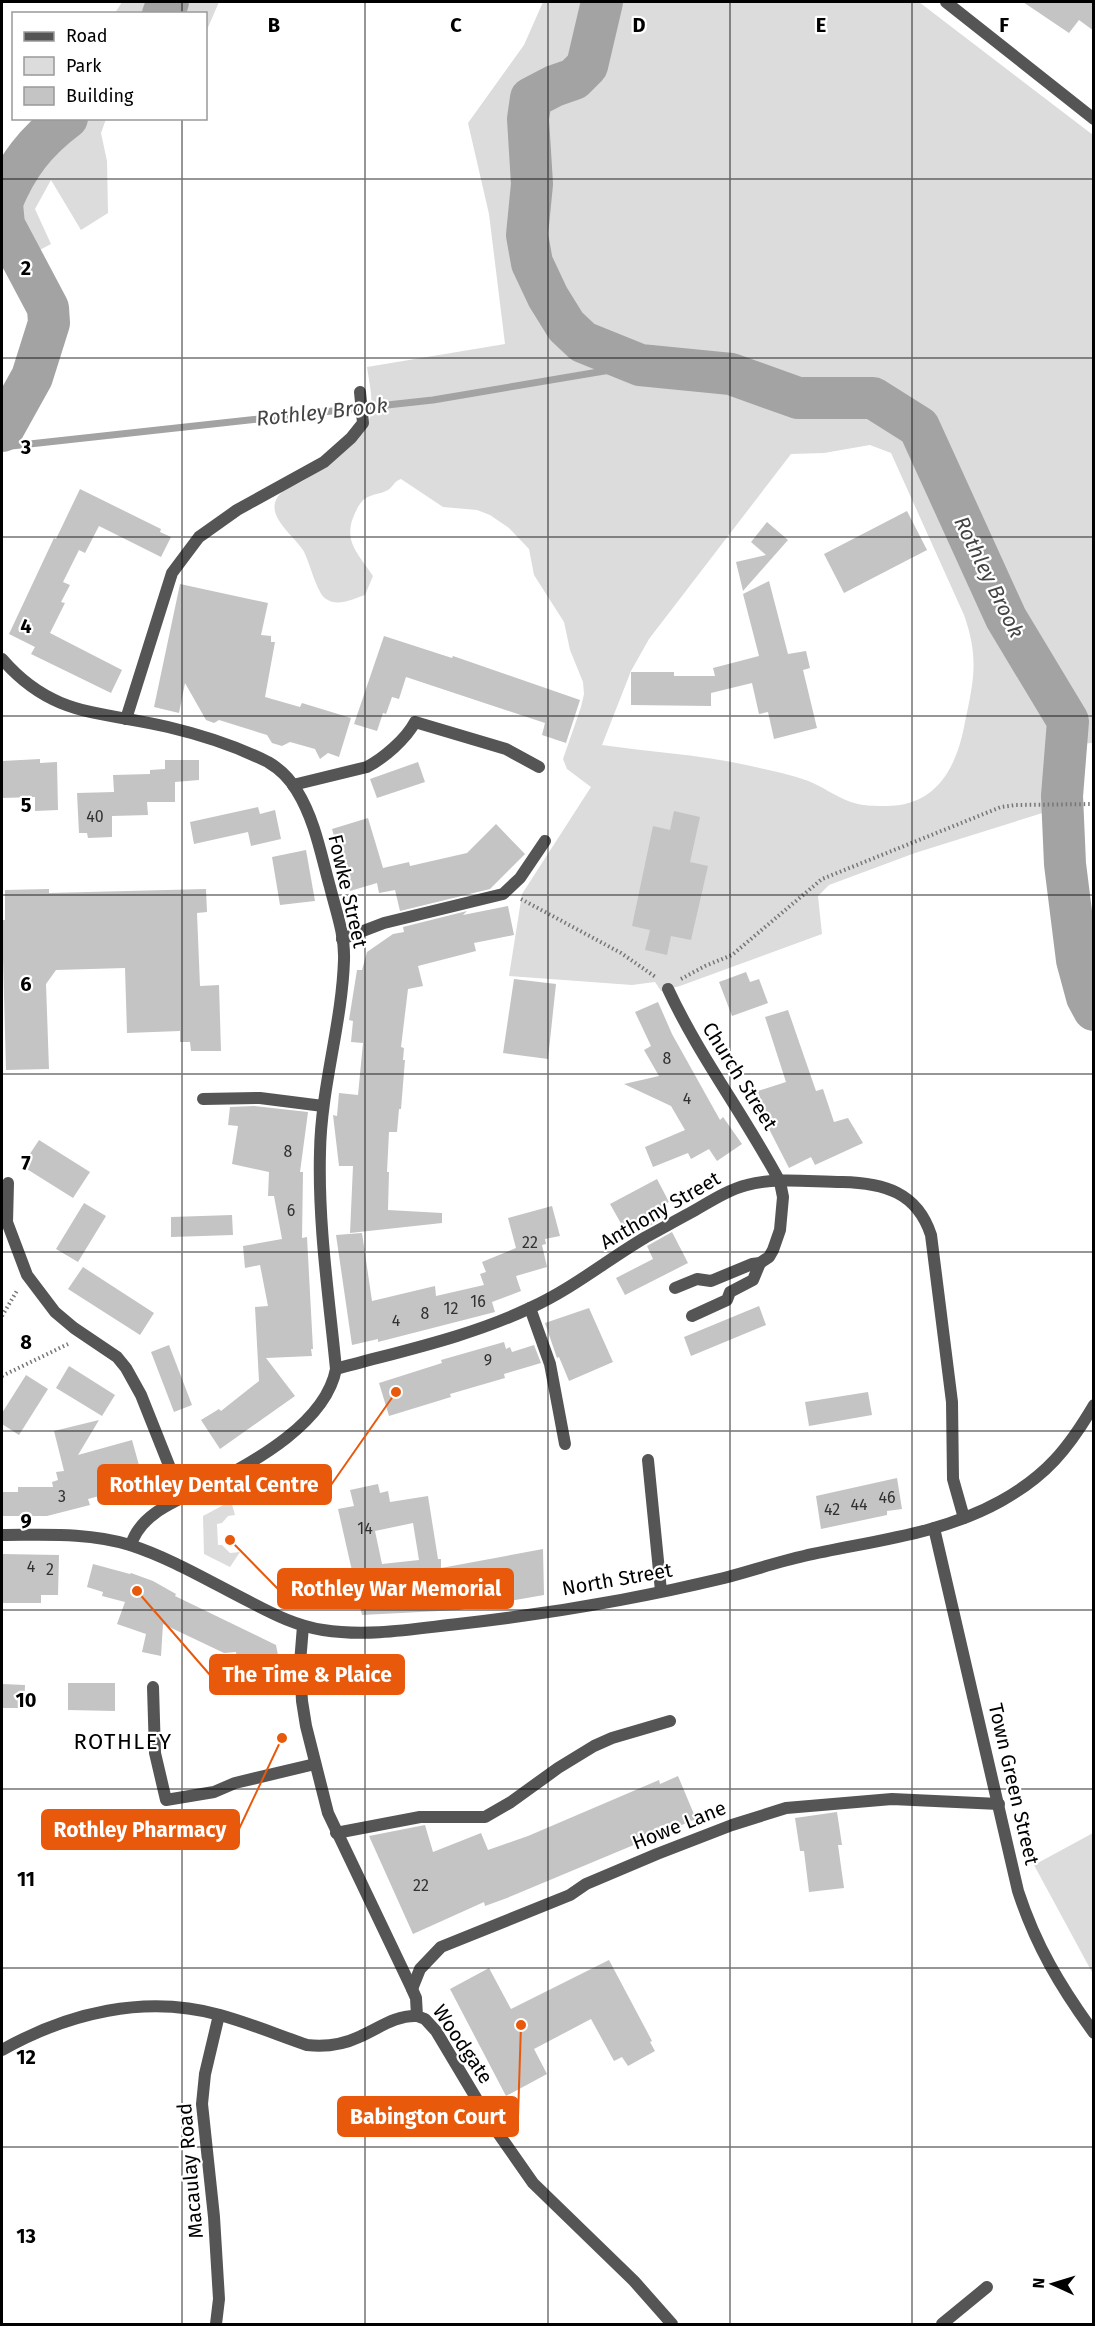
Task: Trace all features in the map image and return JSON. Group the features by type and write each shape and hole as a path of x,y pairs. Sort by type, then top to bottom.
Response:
{"street":[{"path":"946,2 1094,118"},
{"path":"126,719 172,573 199,537 237,510 324,462 351,438 363,423 360,392"},
{"name":"Fowke Street","path":"2,659 27,685 42,695 68,706 167,727 223,743 271,764 293,785 311,820 342,939 344,962 323,1106 319,1189 336,1369"},
{"path":"293,785 375,763 408,733 415,722 506,749 539,767"},
{"path":"342,939 384,923 507,892 520,878 545,841"},
{"name":"Church Street","path":"668,989 689,1032 751,1130 780,1182"},
{"path":"202,1099 260,1098 323,1106"},
{"path":"692,1316 727,1300 730,1292 753,1280 760,1263 774,1250 780,1230 783,1197 780,1182"},
{"name":"Anthony Street","path":"336,1369 469,1332 530,1308 559,1294 646,1238 729,1192 758,1183 850,1182 875,1185 899,1193 918,1207 931,1235 952,1402 953,1479 964,1518"},
{"path":"8,1183 7,1222 13,1243 27,1275 55,1312 84,1336 117,1357 133,1379 182,1498"},
{"path":"675,1288 697,1279 711,1281 752,1264 760,1263"},
{"path":"530,1308 550,1364 565,1444"},
{"path":"131,1545 134,1535 146,1519 227,1476 292,1434 319,1404 334,1379 336,1369"},
{"name":"North Street","path":"2,1535 73,1536 131,1545 181,1567 276,1615 303,1626 341,1633 400,1630 499,1619 724,1578 800,1557 901,1537 964,1518 1001,1501 1048,1469 1071,1442 1094,1405"},
{"path":"648,1460 661,1591"},
{"name":"Town Green Street","path":"933,1528 1018,1891 1031,1927 1053,1974 1094,2033"},
{"name":"Woodgate","path":"303,1626 300,1663 301,1691 306,1726 327,1813 416,1998 417,2016 425,2019 436,2031 491,2123 533,2183 634,2281 672,2325"},
{"path":"153,1687 155,1753 166,1800 214,1792 235,1783 315,1764"},
{"path":"336,1833 420,1817 485,1817 594,1746 612,1738 670,1721"},
{"name":"Howe Lane","path":"412,1989 426,1960 441,1947 570,1895 586,1884 657,1854 755,1816 797,1806 871,1800 914,1799 999,1804"},
{"path":"2,2050 51,2027 92,2013 126,2007 167,2006 219,2015 307,2045 319,2046 343,2043 396,2019 417,2016"},
{"name":"Macaulay Road","path":"216,2325 219,2299 215,2229 202,2104 205,2074 219,2015"},
{"path":"942,2325 987,2287"}],"path":[{"path":"507,892 543,909 621,953 650,972 668,989 687,974 732,955 822,879 1001,807 1094,804"},
{"path":"2,1316 27,1275"},
{"path":"2,1376 84,1336"}],"green space":[{"path":"122,2 219,2 207,30 207,12 116,12"},
{"path":"543,2 919,2 1093,135 1093,743 1054,745 1052,810 915,853 829,885 818,896 822,934 661,991 655,982 632,985 509,976 522,894 591,787 567,769 563,759 581,707 584,694 583,682 570,650 564,622 534,575 529,549 509,528 490,515 477,510 443,507 401,479 388,490 366,498 357,509 351,523 351,539 357,553 373,576 365,595 346,602 335,602 322,595 303,550 283,527 274,507 280,494 310,477 343,452 362,432 371,412 371,390 367,367 505,344 489,214 468,123 524,45","holes":["870,445 891,453 964,615 972,644 973,681 961,739 950,768 942,781 919,799 904,804 866,805 849,801 806,780 783,773 696,756 602,745 631,671 649,639 791,454 824,453"]},
{"path":"49,120 106,120 101,133 107,161 108,213 81,230 51,180 35,209 51,244 2,270 2,176 36,141"},
{"path":"231,1501 235,1515 228,1516 222,1523 217,1524 218,1545 222,1545 230,1553 240,1552 230,1567 204,1554 203,1516"},
{"path":"1093,1833 1093,1974 1034,1865"}],"building":[{"path":"1023,2 1094,2 1094,31 1079,20 1069,33"},
{"path":"80,489 161,529 160,532 171,537 161,557 99,526 85,553 79,550 63,582 70,585 61,602 65,603 50,633 122,670 111,693 31,654 35,647 9,634 54,538 56,539"},
{"path":"907,511 927,550 844,593 824,554"},
{"path":"767,522 788,540 743,591 736,562 766,555 751,542"},
{"path":"769,581 788,654 806,651 810,668 803,670 817,728 774,739 768,712 759,714 752,683 711,693 711,706 631,705 631,672 674,672 674,676 715,676 713,668 759,656 743,594"},
{"path":"180,584 268,603 261,635 271,636 271,642 275,642 265,697 300,707 302,703 351,718 339,757 328,753 320,759 315,749 290,742 282,746 272,743 267,735 219,720 214,723 206,720 185,683 179,713 154,707"},
{"path":"384,636 452,658 453,656 580,700 566,743 542,735 545,723 406,677 399,699 392,697 377,731 354,724"},
{"path":"40,759 40,763 57,762 58,810 35,811 35,797 2,798 2,761"},
{"path":"165,760 199,760 199,780 175,782 175,802 147,802 148,815 112,816 112,837 88,838 87,833 79,833 77,793 114,792 113,775 150,774 150,770 165,769"},
{"path":"418,762 425,782 377,798 370,779"},
{"path":"258,807 260,814 275,810 281,839 251,846 248,832 194,844 190,822"},
{"path":"674,811 700,817 690,862 708,866 691,940 671,936 667,955 645,950 650,930 632,926 653,826 670,830"},
{"path":"368,818 383,868 409,862 410,866 467,853 496,824 525,854 490,889 400,911 395,890 379,893 377,883 350,891 332,829"},
{"path":"306,850 315,901 280,905 272,857"},
{"path":"49,889 49,893 206,889 207,912 197,913 200,986 219,985 221,1051 191,1051 190,1042 180,1042 180,1031 127,1033 125,968 56,970 46,984 49,1069 6,1070 2,920 5,920 5,890"},
{"path":"508,906 514,935 474,943 476,951 418,966 423,986 408,989 401,1047 404,1048 403,1060 405,1060 401,1109 399,1109 397,1132 389,1132 388,1210 442,1213 442,1223 350,1233 353,1166 339,1166 333,1115 337,1116 339,1093 358,1095 363,1043 351,1042 353,1021 349,1020 357,970 362,970 367,952 393,934 404,932 403,927 467,911 463,915"},
{"path":"746,972 750,982 759,979 768,1003 732,1016 719,982"},
{"path":"514,979 556,984 548,1059 503,1053"},
{"path":"658,1002 672,1034 720,1120 723,1117 742,1144 717,1161 709,1149 691,1159 688,1153 653,1167 645,1147 685,1130 671,1106 624,1084 659,1076 644,1050 651,1046 635,1012"},
{"path":"788,1010 816,1091 823,1089 834,1122 848,1118 863,1143 815,1165 811,1157 789,1168 768,1127 758,1091 786,1082 765,1017"},
{"path":"254,1106 308,1112 300,1172 303,1172 302,1238 307,1237 313,1349 311,1349 312,1356 266,1358 295,1396 220,1449 201,1420 219,1409 221,1411 259,1381 255,1307 268,1306 260,1265 245,1268 243,1246 282,1239 274,1196 268,1196 269,1172 232,1164 238,1126 228,1125 230,1107"},
{"path":"39,1140 90,1172 73,1198 22,1166"},
{"path":"657,1179 669,1202 659,1207 664,1218 640,1231 634,1221 623,1227 610,1204"},
{"path":"84,1203 106,1216 78,1262 56,1249"},
{"path":"552,1206 560,1236 545,1239 546,1244 542,1245 547,1267 516,1276 521,1291 492,1302 495,1312 378,1342 378,1339 352,1345 336,1235 362,1233 372,1301 435,1286 436,1296 484,1285 480,1274 486,1272 482,1262 516,1248 508,1218"},
{"path":"232,1215 233,1235 171,1237 171,1217"},
{"path":"672,1232 688,1263 625,1295 616,1278 653,1259 647,1246"},
{"path":"83,1267 154,1313 140,1335 68,1289"},
{"path":"759,1306 766,1325 691,1356 684,1337"},
{"path":"589,1308 613,1362 569,1381 559,1357 557,1358 545,1323"},
{"path":"504,1342 506,1349 510,1347 512,1352 534,1345 541,1363 504,1374 505,1378 450,1394 451,1397 389,1416 379,1383 442,1363 441,1360"},
{"path":"169,1345 192,1405 174,1412 151,1352"},
{"path":"69,1366 115,1395 102,1416 56,1388"},
{"path":"26,1375 48,1389 19,1435 2,1424 2,1413"},
{"path":"868,1392 872,1415 809,1426 805,1402"},
{"path":"99,1420 78,1455 132,1440 142,1476 137,1486 88,1499 90,1505 47,1516 2,1516 2,1492 18,1492 18,1487 53,1487 52,1482 58,1480 56,1472 64,1471 54,1431"},
{"path":"897,1478 902,1509 887,1511 887,1515 821,1529 816,1496"},
{"path":"378,1484 380,1493 388,1491 390,1502 428,1496 441,1568 543,1549 544,1595 459,1610 362,1615 338,1509 354,1506 350,1490","holes":["413,1523 419,1560 382,1564 375,1531"]},
{"path":"2,1554 59,1555 58,1595 41,1595 41,1603 2,1603"},
{"path":"93,1564 153,1581 176,1594 175,1596 276,1645 280,1665 238,1670 236,1652 224,1653 163,1624 161,1656 142,1652 146,1634 117,1624 125,1602 102,1596 103,1592 87,1587"},
{"path":"68,1683 115,1683 115,1711 68,1710"},
{"path":"2,1684 25,1685 24,1708 2,1708"},
{"path":"678,1776 696,1819 507,1898 485,1906 484,1902 413,1934 369,1836 425,1825 433,1852 481,1833 488,1850 528,1836 659,1780 660,1784"},
{"path":"837,1812 842,1845 838,1845 844,1888 809,1892 804,1851 800,1851 795,1818"},
{"path":"609,1960 652,2041 650,2042 655,2051 628,2066 622,2057 614,2061 591,2019 534,2049 547,2074 506,2096 450,1989 489,1968 511,2009"}],"waterway":[{"name":"Rothley Brook","path":"164,12 168,2"},
{"name":"Rothley Brook","path":"602,2 587,66 574,79 531,98 528,119 532,184 527,235 532,263 548,297 566,326 583,342 640,365 731,374 798,398 873,398 919,427 1006,618 1068,721 1062,796 1065,864 1077,960 1087,997 1094,1010"},
{"name":"Rothley Brook","path":"2,202 14,177 28,156 45,136 65,120"},
{"name":"Rothley Brook","path":"2,204 4,225 48,308 49,323 32,377 2,431"},
{"name":"Rothley Brook","path":"2,447 433,400 640,365"}],"place":[{"name":"Rothley Dental Centre","path":"396,1392"},
{"name":"Rothley War Memorial","path":"230,1540"},
{"name":"The Time & Plaice","path":"137,1591"},
{"name":"Rothley Pharmacy","path":"282,1738"},
{"name":"Babington Court","path":"521,2025"}],"district":[{"name":"ROTHLEY","path":"123,1741"}]}
